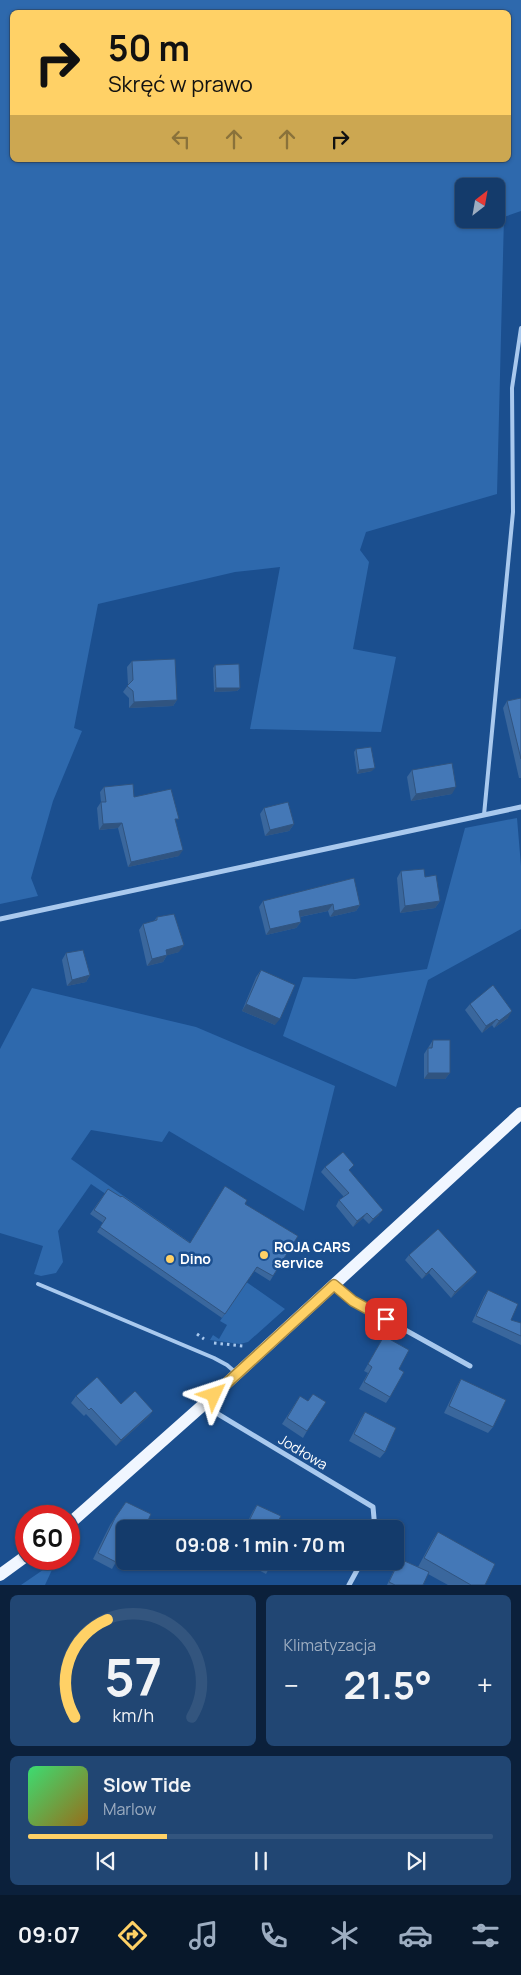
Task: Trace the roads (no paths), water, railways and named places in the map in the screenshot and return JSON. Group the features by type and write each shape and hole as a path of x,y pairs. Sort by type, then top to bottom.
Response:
{"main road":[{"path":"80,1514 203,1405 521,1113"},
{"path":"0,1575 15,1564"}],"street":[{"path":"0,919 521,807"},
{"path":"334,1285 353,1301 470,1366"},
{"name":"Jodłowa","path":"203,1405 373,1507 374,1520"},
{"path":"349,1585 357,1570"}],"lane":[{"path":"484,815 513,512 512,388 521,328"},
{"path":"38,1284 214,1358 227,1365 236,1374"}],"place":[{"name":"ROJA CARS service","path":"264,1255"},
{"name":"Dino","path":"170,1259"}]}
